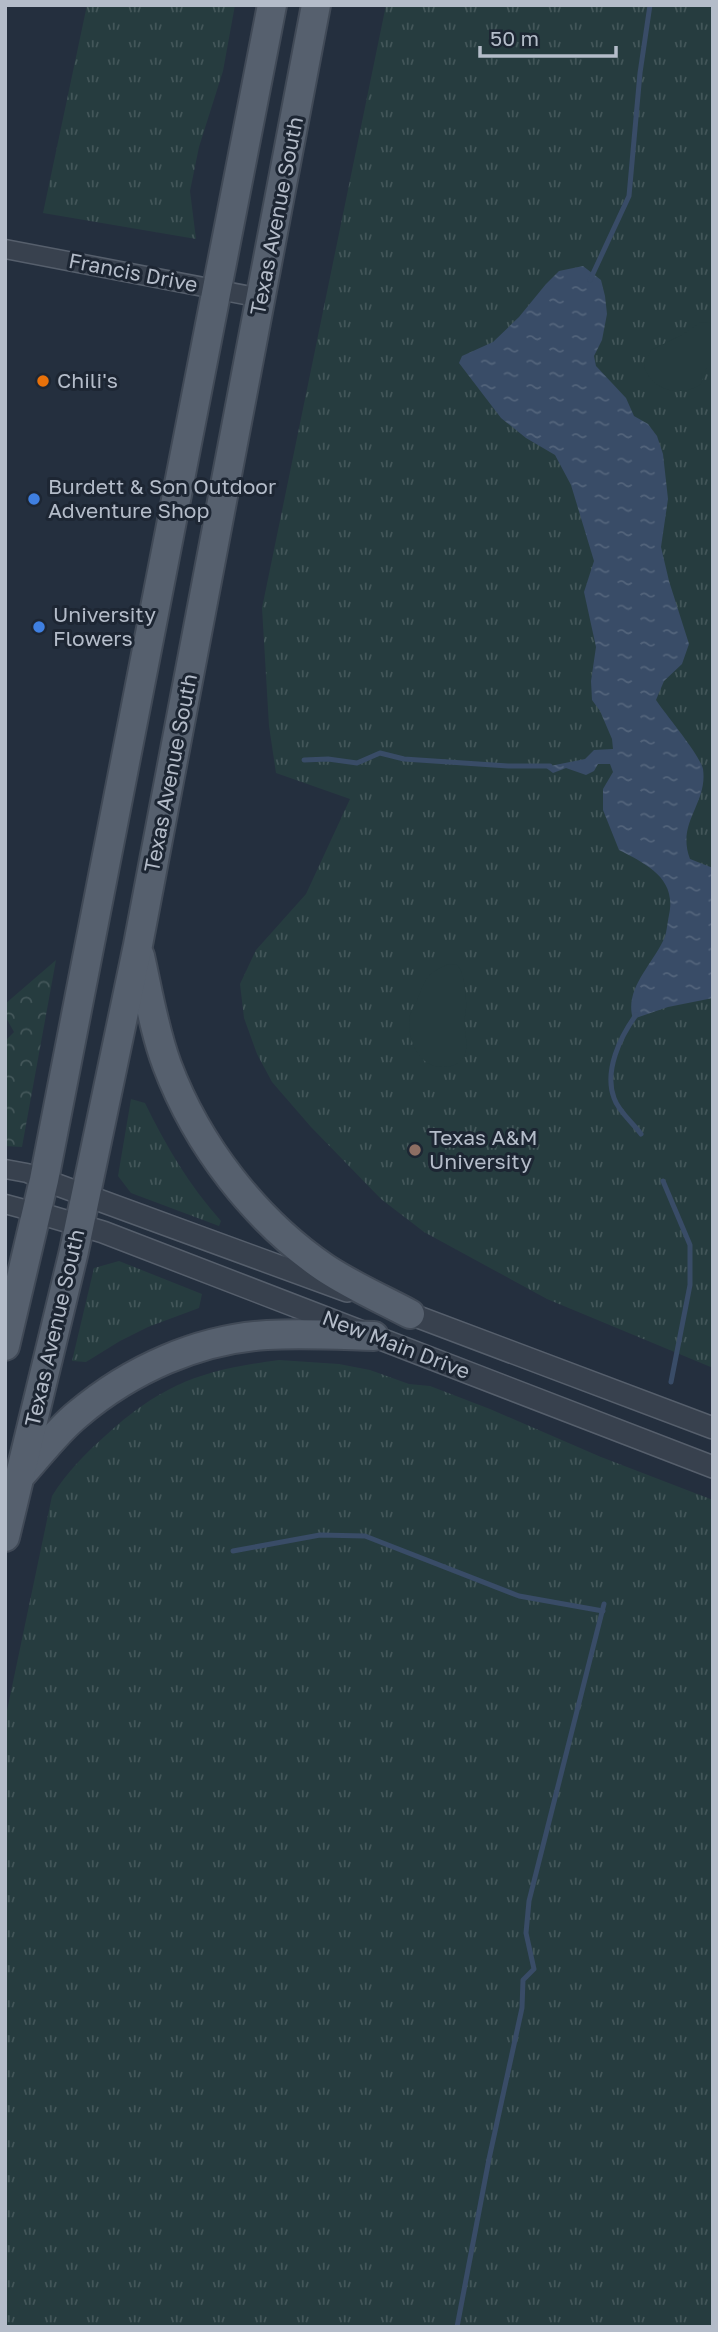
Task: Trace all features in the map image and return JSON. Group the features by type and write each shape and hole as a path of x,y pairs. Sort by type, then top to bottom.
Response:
{"main road":[{"name":"Texas Avenue South","path":"5,1346 44,1180 272,5"},
{"name":"Texas Avenue South","path":"5,1536 79,1224 138,945 316,5"},
{"path":"142,675 187,686"},
{"path":"138,945 167,1065 188,1112 226,1171 265,1217 303,1252 327,1269 410,1314"},
{"path":"19,1477 76,1415 131,1377 170,1359 203,1347 265,1335 374,1336"}],"street":[{"name":"Francis Drive","path":"5,249 261,298"},
{"path":"5,1169 27,1173 44,1180"},
{"name":"New Main Drive","path":"44,1180 713,1428"},
{"path":"5,1204 35,1212"},
{"name":"New Main Drive","path":"35,1212 79,1224 713,1467"}],"green space":[{"path":"87,5 235,5 223,71 199,147 190,191 196,239 43,213"},
{"path":"386,5 713,5 713,1368 547,1299 424,1232 381,1199 311,1127 272,1082 257,1054 244,1018 240,984 256,950 306,894 350,799 276,773 269,726 262,608"},
{"path":"699,323 713,324 713,363 706,369 701,384 685,391 676,391 668,390 653,381 644,365 651,350 682,335"},
{"path":"56,960 22,1147 5,1146 5,1041 14,1032 5,1016 5,1004"},
{"path":"449,964 457,965 464,981 466,1048 459,1062 444,1067 422,1059 411,1038 409,1022 426,981 436,970"},
{"path":"131,1099 145,1103 179,1165 221,1221 219,1226 131,1193 118,1176"},
{"path":"119,1261 202,1294 199,1308 148,1327 86,1362 72,1361 94,1268"},
{"path":"279,1360 339,1364 370,1370 409,1384 430,1386 713,1500 713,2327 5,2327 5,1720 52,1496 70,1471 98,1443 126,1418 166,1391 206,1374"}],"water":[{"path":"583,266 601,280 605,296 607,314 602,340 594,356 596,366 626,398 634,416 648,424 657,436 663,454 668,499 661,547 689,644 682,664 664,681 656,700 701,763 701,793 689,823 687,846 690,859 713,868 713,998 668,1007 633,1019 631,1008 635,988 665,935 670,902 668,891 664,882 649,867 619,850 603,810 603,789 613,772 610,764 598,764 594,771 586,775 566,768 553,773 545,767 585,759 594,750 613,749 612,739 600,711 592,700 591,681 596,647 584,592 594,561 571,485 555,455 526,438 501,418 459,363 462,356 493,342 559,271"}],"waterway":[{"path":"590,280 629,196 640,73 650,5"},
{"path":"304,760 328,759 357,763 380,753 404,759 550,766"},
{"path":"636,1015 624,1033 615,1055 611,1088 619,1108 641,1134"},
{"path":"663,1181 690,1245 690,1285 671,1382"},
{"path":"233,1551 320,1535 365,1536 519,1596 603,1611"},
{"path":"457,2327 489,2159 522,2008 523,1980 534,1969 526,1933 529,1901 604,1604"}],"place":[{"name":"Chili's","path":"43,381"},
{"name":"Burdett & Son Outdoor Adventure Shop","path":"34,499"},
{"name":"University Flowers","path":"39,627"},
{"name":"Texas A&M University","path":"415,1150"}]}
